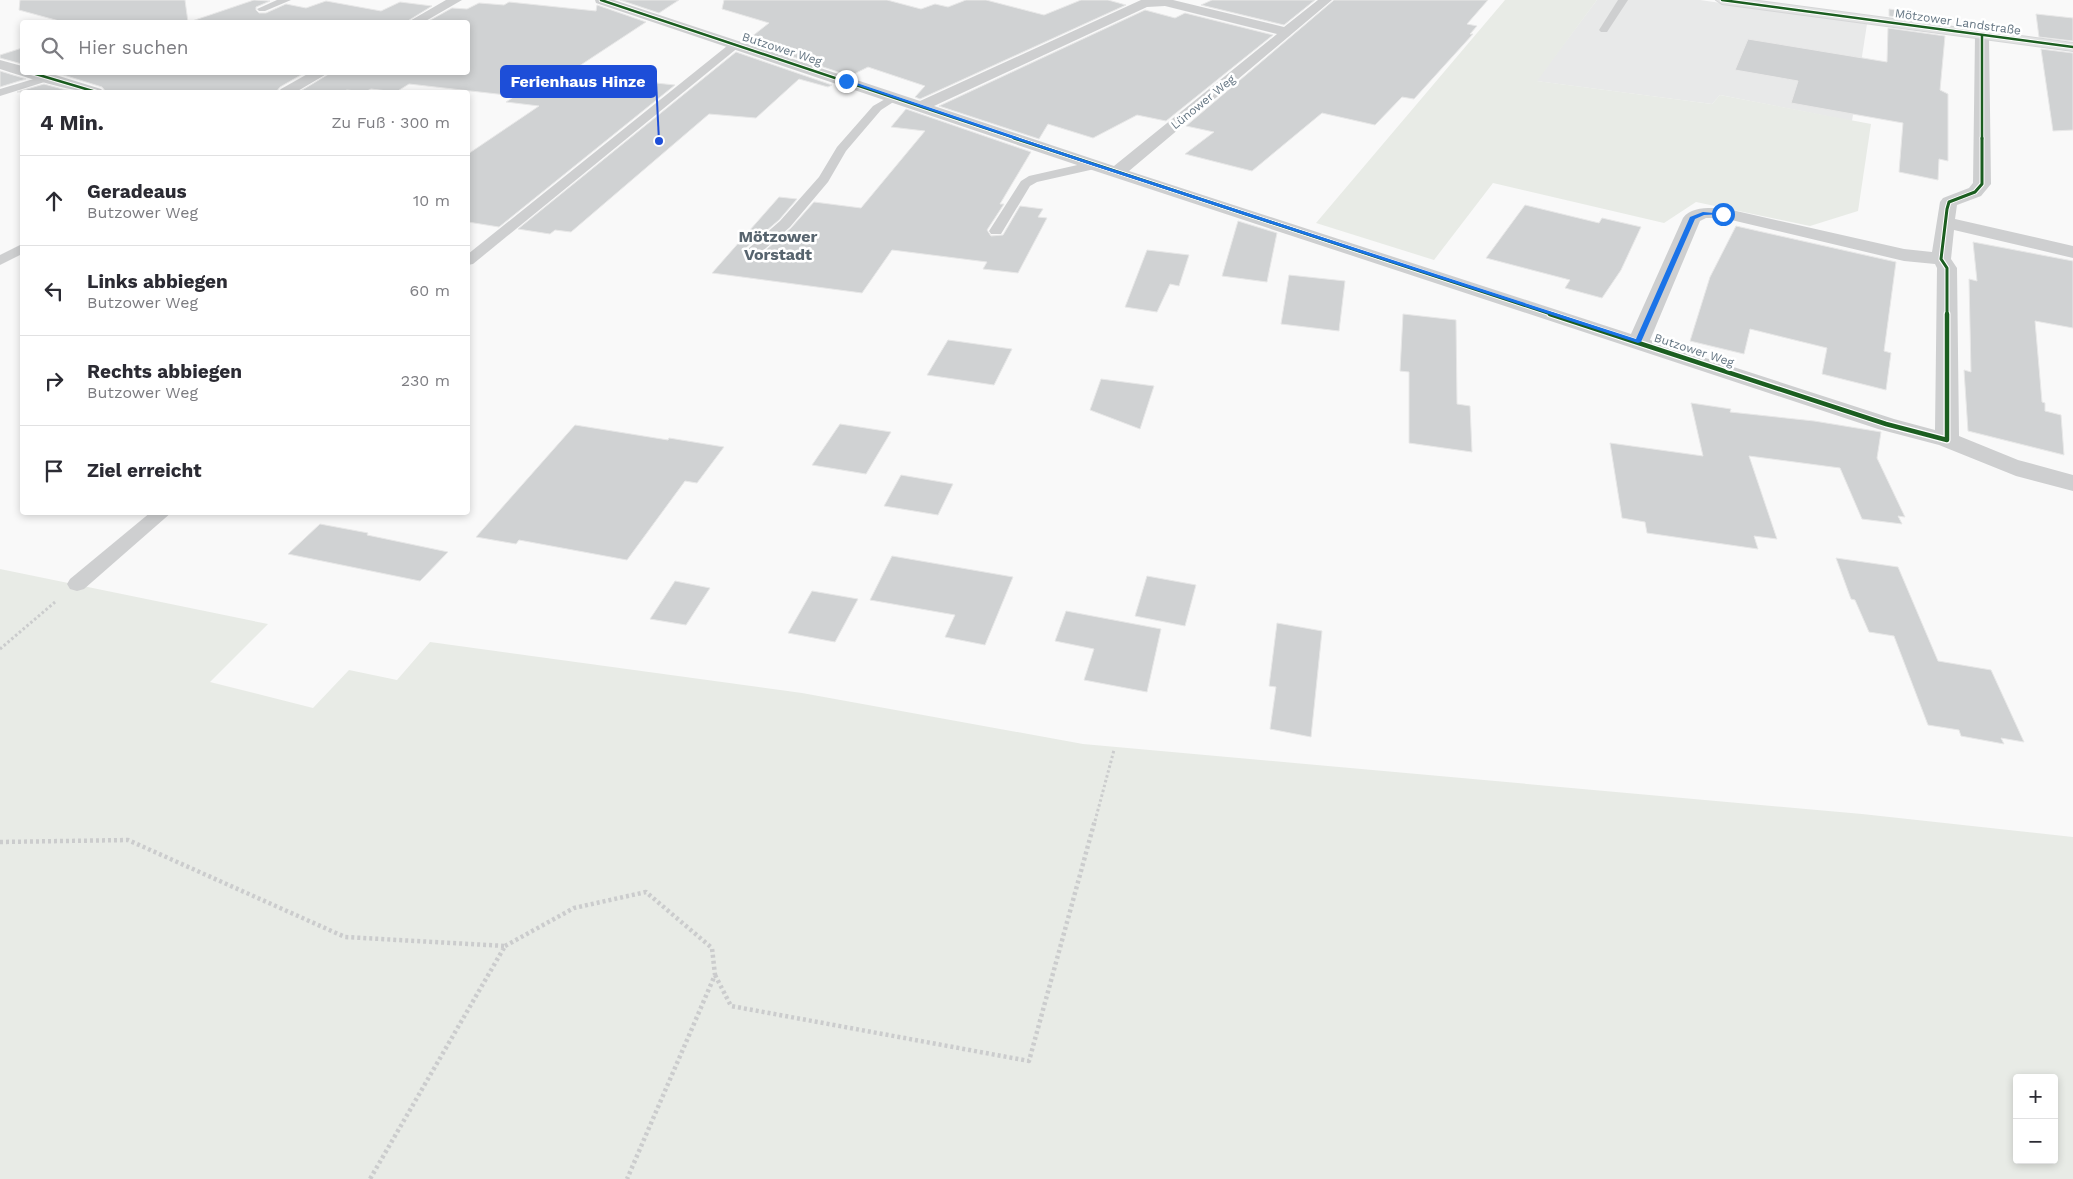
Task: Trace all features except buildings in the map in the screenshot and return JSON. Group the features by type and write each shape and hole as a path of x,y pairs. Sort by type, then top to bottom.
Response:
{"main road":[{"name":"Mötzower Landstraße","path":"1722,0 2073,47"}],"street":[{"path":"419,20 456,0"},
{"name":"Butzower Weg","path":"601,0 1095,165 1886,424 1947,440 1988,458 2048,478 2073,484"},
{"name":"Lünower Weg","path":"1118,171 1326,0"},
{"path":"922,106 1145,3 1165,2 1287,32"},
{"path":"1947,440 1947,268 1941,259 1946,209 1949,202 1975,192 1982,184 1982,36"},
{"path":"0,64 20,69"},
{"path":"38,75 89,90"},
{"path":"290,90 317,75"},
{"name":"Butzower Weg","path":"1638,342 1692,218 1703,213 1723,214 1904,255 1941,259"},
{"path":"1946,223 2073,252"}],"lane":[{"path":"262,9 286,0"},
{"path":"1604,30 1623,0"},
{"name":"Butzower Weg","path":"470,259 736,44"},
{"path":"0,93 47,78"},
{"path":"754,251 785,224 818,186 841,150 877,108 894,97"},
{"path":"996,231 1024,184 1033,179 1095,165"},
{"path":"0,260 20,249"},
{"path":"77,584 159,515"}],"path":[{"path":"0,649 77,584"},
{"path":"370,1179 505,946 574,908 646,892 712,948 715,975 732,1006 1029,1061 1114,750"},
{"path":"0,842 128,840 345,938 505,946"},
{"path":"627,1179 715,975"}],"shaded area":[{"path":"1505,0 1597,0 1537,81 1712,104 1720,95 1871,124 1858,211 1810,226 1696,202 1664,223 1493,183 1434,260 1316,223"},
{"path":"1597,0 1700,0 1867,24 1852,121 1720,95 1712,104 1536,81"},
{"path":"0,569 268,624 210,682 313,708 349,670 397,680 430,642 802,693 1083,744 1862,814 2073,837 2073,1179 0,1179"}],"cycle path":[{"path":"601,0 1095,165 1886,424 1947,440 1947,268 1941,259 1949,202 1975,192 1982,184 1982,36"},
{"path":"1722,0 2073,47"},
{"path":"39,75 89,90"}],"place":[{"name":"Ferienhaus Hinze","path":"659,141"}],"district":[{"name":"Mötzower Vorstadt","path":"778,245"}],"route":[{"path":"846,81 1095,165 1638,342 1692,218 1703,213 1723,214"}]}
